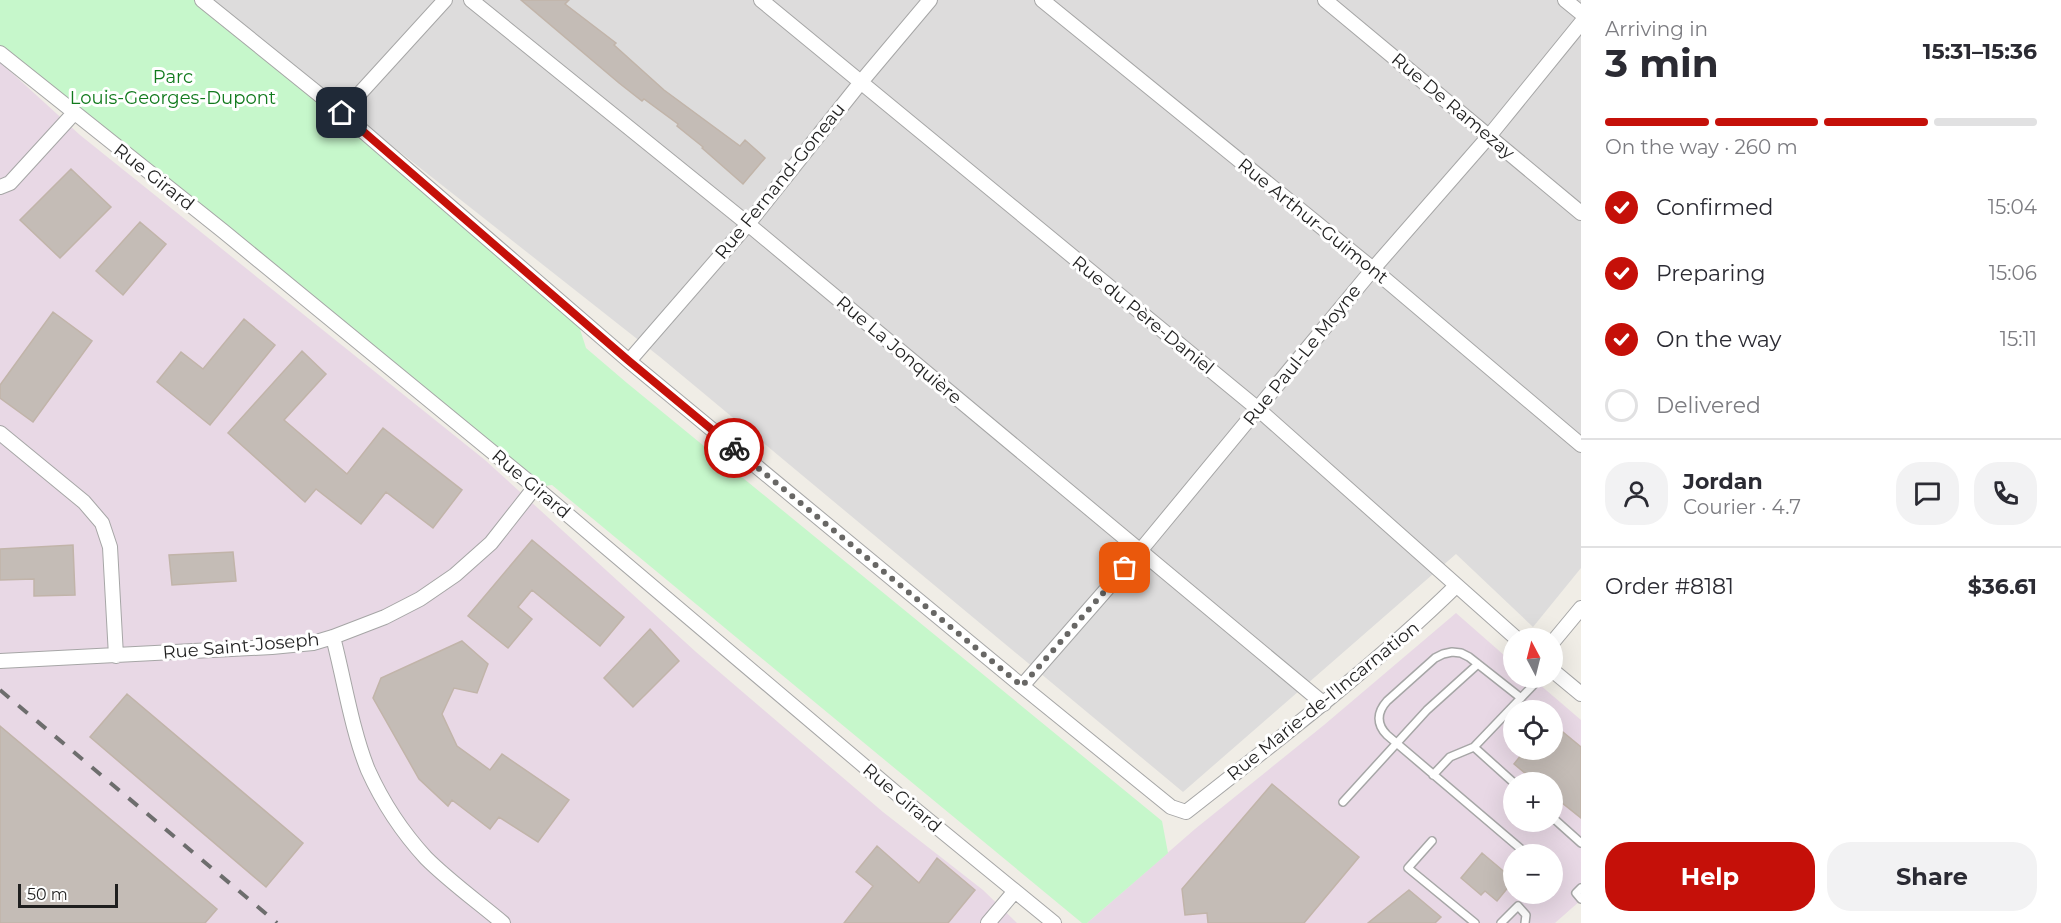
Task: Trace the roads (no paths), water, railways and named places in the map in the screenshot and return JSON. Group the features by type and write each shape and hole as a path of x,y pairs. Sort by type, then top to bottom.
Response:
{"street":[{"path":"342,113 445,0"},
{"name":"Rue La Jonquière","path":"471,0 748,224 1324,704"},
{"name":"Rue du Père-Daniel","path":"760,0 1258,409 1504,628"},
{"name":"Rue Fernand-Goneau","path":"629,361 748,224 861,82 930,0"},
{"name":"Rue Arthur-Guimont","path":"1042,0 1373,269 1581,445"},
{"name":"Rue De Ramezay","path":"1325,0 1581,213"},
{"path":"1565,0 1581,13"},
{"path":"211,3 629,361 1022,686"},
{"name":"Rue Paul-Le Moyne","path":"1022,686 1140,551 1373,269 1490,135 1581,23"},
{"name":"Rue Girard","path":"0,53 223,231 535,487 916,810 1054,923"},
{"path":"0,187 10,183 74,113"},
{"path":"0,433 84,502 102,523 110,547 116,656"},
{"name":"Rue Saint-Joseph","path":"0,661 272,648 333,638 394,613 420,599 455,575 491,543 535,487"},
{"name":"Rue Marie-de-l'Incarnation","path":"1022,686 1171,807 1186,812 1324,704 1414,627 1456,586"},
{"path":"1563,630 1581,609"},
{"path":"333,638 357,736 368,770 386,802 403,829 427,858 503,923"},
{"path":"1563,679 1581,694"},
{"path":"988,923 1015,891"}],"lane":[{"path":"1515,844 1396,744 1384,732 1380,724 1380,712 1387,701 1443,654 1461,653 1521,698"},
{"path":"1342,802 1427,710 1478,664"},
{"path":"1433,775 1450,757 1474,747 1530,688"},
{"path":"1474,747 1503,773"},
{"path":"1563,827 1581,843"},
{"path":"1432,841 1408,868 1475,923"},
{"path":"1581,888 1576,893 1581,899"},
{"path":"1501,923 1518,906 1527,915 1525,923"}],"railway":[{"path":"0,690 277,923"}],"park label":[{"name":"Parc Louis-Georges-Dupont","path":"173,88"}]}
